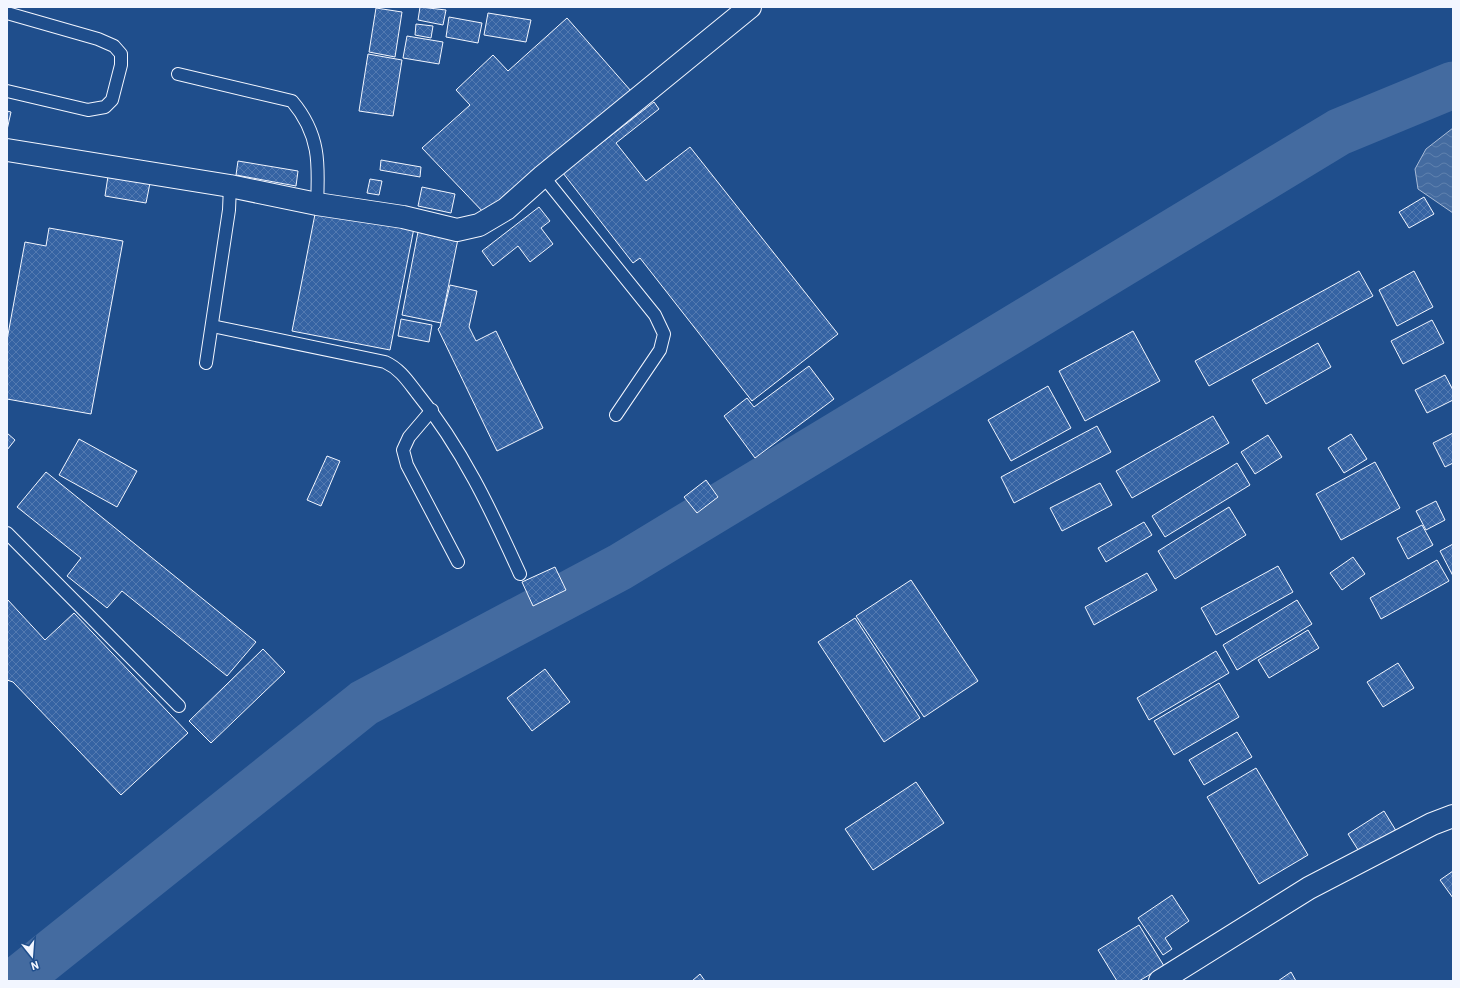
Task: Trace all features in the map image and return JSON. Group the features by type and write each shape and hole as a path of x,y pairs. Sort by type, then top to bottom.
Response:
{"street":[{"path":"7,150 230,186 317,204 403,217 457,230 479,225 506,209 543,176 750,7"},
{"path":"1160,981 1309,888 1432,824 1453,816"}],"lane":[{"path":"7,13 98,39 114,46 120,54 121,65 112,100 105,107 95,110 88,110 7,91"},
{"path":"178,74 292,101 303,114 313,139 319,166 317,204"},
{"path":"543,176 655,315 664,334 660,350 616,414"},
{"path":"206,363 229,210 230,186"},
{"path":"212,326 384,362 397,368 432,410 479,486 520,574"},
{"path":"432,410 409,437 403,450 406,464 458,562"},
{"path":"7,533 179,706"}],"water":[{"path":"1453,128 1453,213 1418,189 1415,169 1426,149"}],"building":[{"path":"420,7 446,10 443,25 418,20"},
{"path":"376,8 402,12 395,57 369,52"},
{"path":"488,13 531,20 526,42 484,35"},
{"path":"449,17 482,23 478,43 446,37"},
{"path":"567,18 631,91 485,214 422,148 470,105 456,90 493,55 508,71"},
{"path":"416,24 433,26 431,38 415,35"},
{"path":"407,36 443,42 439,64 403,58"},
{"path":"368,54 402,60 393,116 359,111"},
{"path":"654,102 659,109 616,143 646,181 690,147 838,334 752,401 640,258 633,263 563,173"},
{"path":"7,111 11,112 7,130"},
{"path":"381,160 421,167 420,177 380,170"},
{"path":"238,161 298,171 296,186 236,175"},
{"path":"108,176 150,183 146,203 105,196"},
{"path":"370,179 382,181 379,195 367,193"},
{"path":"422,187 455,194 451,213 418,206"},
{"path":"1424,197 1434,214 1409,228 1399,212"},
{"path":"539,207 550,221 541,228 553,244 530,262 518,246 493,266 482,251"},
{"path":"316,209 414,228 390,350 292,331"},
{"path":"49,228 123,241 91,414 7,399 7,340 25,242 46,246"},
{"path":"418,232 458,239 441,323 402,315"},
{"path":"1359,271 1373,296 1209,386 1195,361"},
{"path":"1414,271 1433,307 1397,326 1379,290"},
{"path":"450,285 477,291 469,327 476,341 496,331 543,428 497,451 438,329 440,327"},
{"path":"401,319 432,325 429,342 398,336"},
{"path":"1432,320 1444,343 1403,364 1391,341"},
{"path":"1133,331 1160,381 1085,421 1059,371"},
{"path":"1318,343 1331,367 1266,404 1252,380"},
{"path":"809,366 834,399 755,458 724,416 747,398 754,407"},
{"path":"1445,375 1453,390 1453,400 1427,413 1415,390"},
{"path":"1048,386 1071,428 1011,461 988,420"},
{"path":"1213,416 1229,443 1132,498 1116,471"},
{"path":"1097,426 1111,452 1014,503 1001,477"},
{"path":"7,433 15,440 7,450"},
{"path":"1453,433 1453,463 1445,467 1433,443"},
{"path":"1351,434 1367,459 1344,473 1328,448"},
{"path":"1268,435 1282,457 1255,474 1241,452"},
{"path":"79,439 137,471 117,507 59,475"},
{"path":"327,456 340,461 321,506 307,500"},
{"path":"1375,462 1400,508 1341,540 1316,494"},
{"path":"1237,463 1250,485 1165,537 1152,516"},
{"path":"46,472 256,642 227,676 122,591 107,608 67,576 81,558 17,507"},
{"path":"706,480 718,497 697,513 684,497"},
{"path":"1100,483 1112,505 1062,531 1050,508"},
{"path":"1436,501 1445,520 1426,530 1416,511"},
{"path":"1229,507 1246,535 1175,579 1158,551"},
{"path":"1144,522 1152,535 1106,562 1098,548"},
{"path":"1422,525 1433,545 1408,559 1397,538"},
{"path":"1453,544 1453,576 1440,551"},
{"path":"1353,557 1365,574 1342,590 1330,573"},
{"path":"1437,560 1449,581 1381,619 1370,598"},
{"path":"1278,566 1293,592 1216,635 1201,608"},
{"path":"555,567 566,590 533,606 522,582"},
{"path":"1147,573 1157,590 1094,625 1085,607"},
{"path":"911,580 978,681 924,717 856,616"},
{"path":"7,599 45,640 74,613 188,733 121,795 13,682 7,680"},
{"path":"1297,600 1312,624 1237,670 1223,645"},
{"path":"855,618 920,718 884,742 818,642"},
{"path":"1308,630 1319,648 1269,678 1258,660"},
{"path":"263,649 285,672 211,743 189,721"},
{"path":"1216,651 1229,673 1149,720 1137,698"},
{"path":"1398,663 1414,688 1383,707 1367,682"},
{"path":"545,669 570,702 532,731 507,698"},
{"path":"1219,683 1239,717 1174,755 1154,721"},
{"path":"1237,732 1252,757 1204,785 1189,760"},
{"path":"1256,768 1308,855 1259,884 1207,797"},
{"path":"916,782 944,823 873,870 845,829"},
{"path":"1384,811 1398,834 1362,856 1348,834"},
{"path":"1453,871 1453,898 1440,880"},
{"path":"1172,895 1189,921 1165,938 1172,949 1163,955 1138,918"},
{"path":"1139,925 1164,966 1139,981 1117,981 1098,950"},
{"path":"1291,972 1296,981 1278,981"},
{"path":"700,974 705,981 692,981"}],"waterway":[{"path":"16,981 364,703 620,567 1339,132 1453,85"}]}
